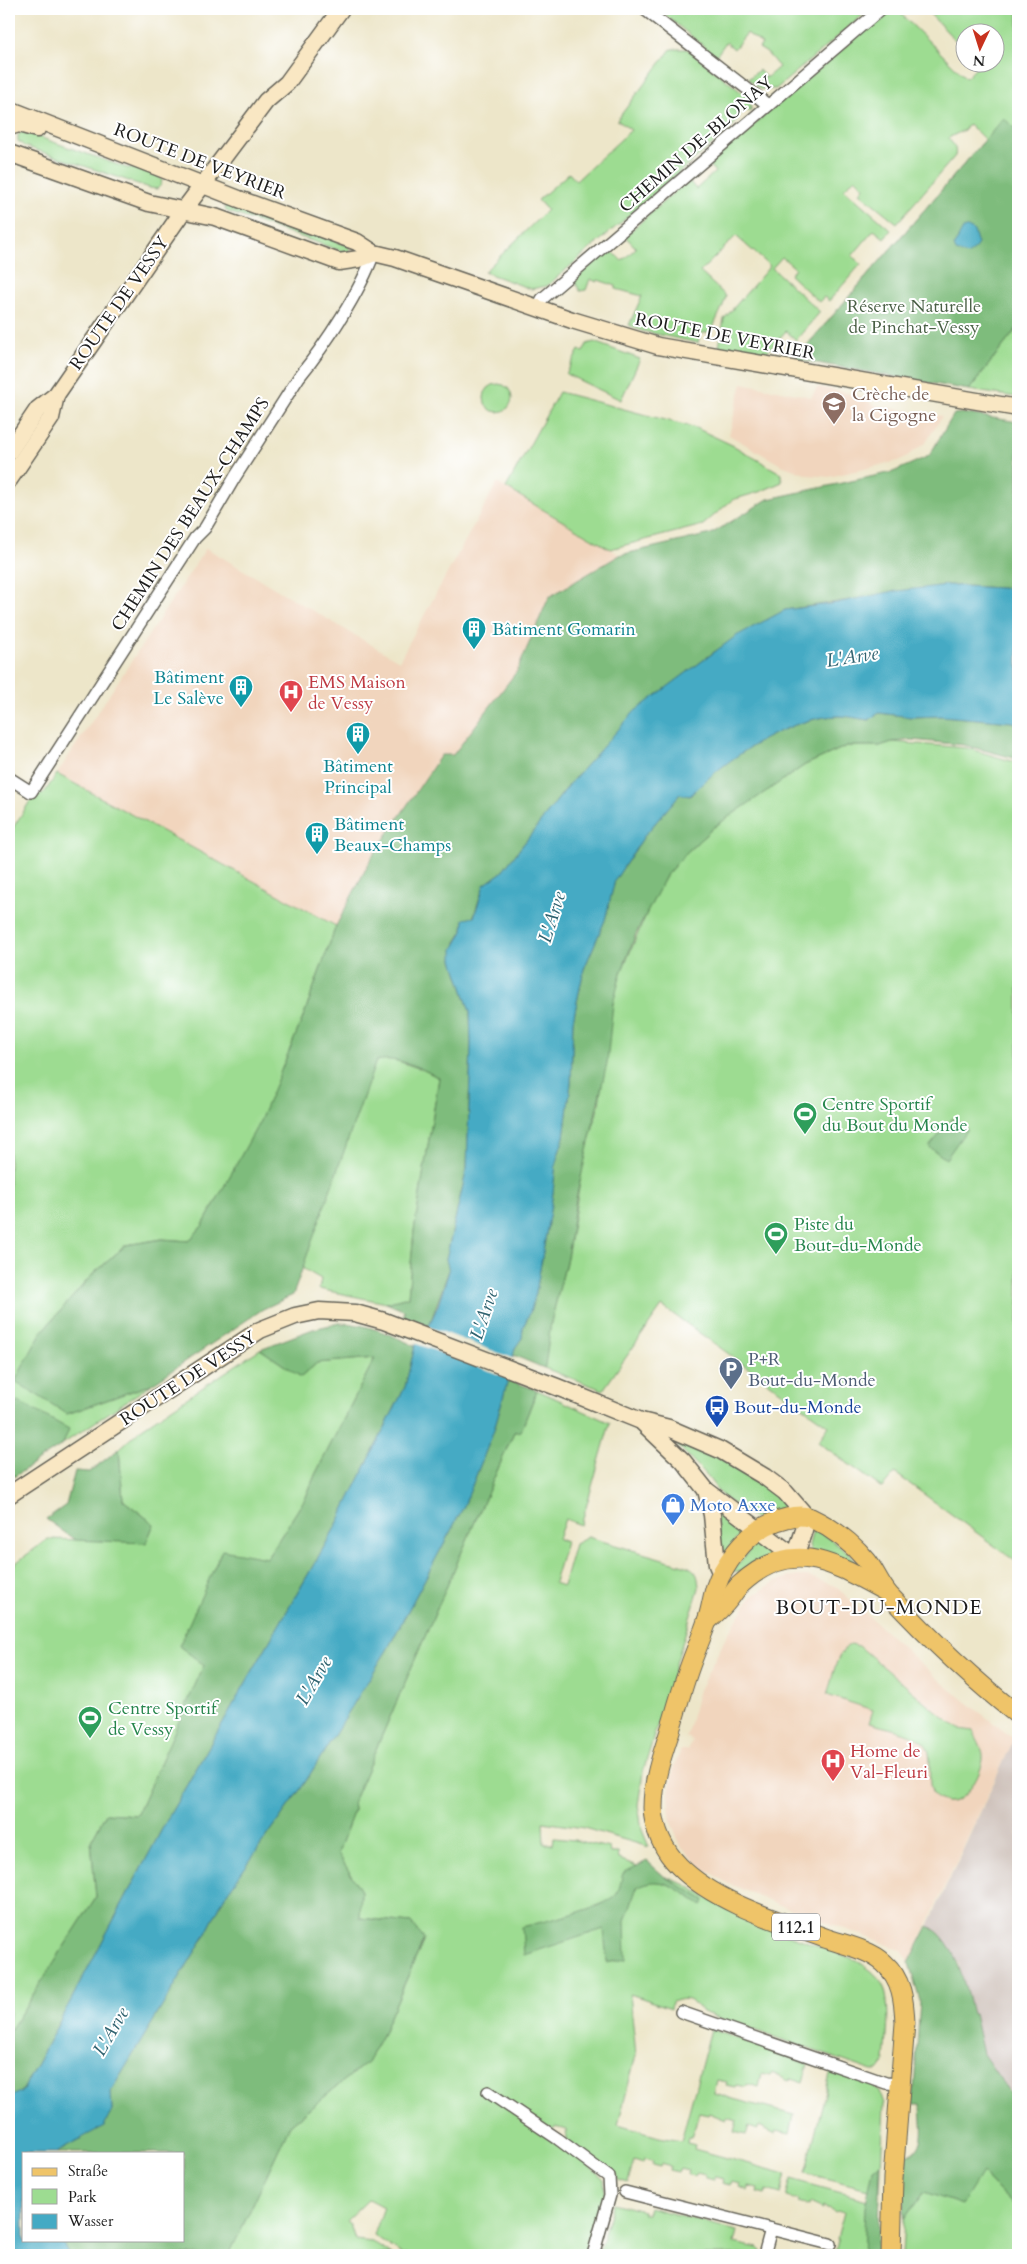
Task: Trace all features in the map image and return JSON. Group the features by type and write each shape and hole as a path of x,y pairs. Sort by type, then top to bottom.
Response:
{"main road":[{"name":"112.1","path":"806,1516 790,1517 759,1529 741,1545 721,1574 713,1592 707,1621 689,1666 656,1777 654,1816 662,1843 681,1868 715,1891 749,1908 850,1946 882,1961 900,1986 904,1999 905,2023 893,2178 891,2255"},
{"path":"806,1516 829,1526 844,1539 866,1561 887,1592 961,1668 1018,1715"},
{"name":"112.1","path":"707,1621 729,1600 740,1585 757,1571 794,1556"},
{"path":"794,1556 836,1565 887,1592"}],"street":[{"name":"ROUTE DE VESSY","path":"9,452 38,409 56,395 183,211 266,101 287,83 341,9"},
{"path":"644,9 768,105"},
{"name":"CHEMIN DE-BLONAY","path":"538,308 542,299 881,9"},
{"name":"ROUTE DE VEYRIER","path":"9,109 203,185 357,242 374,253 395,258 623,336 674,349 1018,408"},
{"path":"9,127 19,124 84,147 106,146"},
{"path":"9,153 148,203 215,217 339,262 359,259 374,253"},
{"name":"CHEMIN DES BEAUX-CHAMPS","path":"9,778 31,792 195,538 205,528 299,377 312,361 363,279 374,253"},
{"name":"ROUTE DE VESSY","path":"9,480 51,418 56,395"},
{"name":"ROUTE DE VESSY","path":"9,1495 266,1327 294,1316 319,1311 355,1313 384,1321 541,1380 641,1421"},
{"path":"641,1421 669,1428 720,1450 765,1477 785,1492 806,1516 804,1530 794,1556 706,1490 683,1461 641,1421"},
{"path":"706,1490 712,1515 717,1565 721,1574"},
{"path":"681,2012 886,2083 900,2084"},
{"path":"488,2092 609,2176 610,2196 593,2255"},
{"path":"625,2192 830,2244"},
{"path":"764,2255 770,2229"}],"shaded area":[{"name":"Crèche de la Cigogne","path":"742,383 811,397 818,387 858,395 875,406 942,416 926,442 902,460 829,477 808,475 781,465 729,435"},
{"name":"EMS Maison de Vessy","path":"497,483 620,555 549,597 517,671 453,755 441,755 372,856 336,926 57,774 206,548 399,661"},
{"name":"Home de Val-Fleuri","path":"793,1576 808,1576 835,1586 945,1685 1014,1739 909,1963 902,1950 780,1905 727,1883 700,1866 681,1846 671,1822 668,1798 674,1766 681,1750 687,1750 692,1740 686,1737 699,1690 726,1637 751,1597 776,1581"},
{"path":"1014,1739 1018,1742 1018,2105 983,2054 959,1963 928,1926"}],"green space":[{"path":"670,9 870,9 776,89 760,89 748,79 759,70 766,78 779,67 767,53 759,48 762,44 747,33 734,49 726,42 716,56 665,15"},
{"path":"889,9 896,9 954,66 954,72 960,72 966,78 972,72 1004,72 1004,22 954,22 954,39 925,9 1018,9 1018,280 795,359 985,140 969,124 964,130 948,138 955,148 955,156 897,223 860,193 864,187 855,178 844,189 891,230 884,238 874,230 852,256 861,264 829,301 824,297 819,302 790,275 795,268 782,257 772,268 820,312 796,340 786,331 764,355 719,347 724,319 770,266 736,236 700,272 726,296 712,331 700,334 698,343 642,331 629,325 642,296 616,289 616,286 598,280 597,282 590,279 586,290 580,291 574,280 610,249 622,261 636,248 625,236 688,180 696,189 715,172 708,164"},
{"path":"671,49 687,49 750,99 751,110 742,111 733,126 547,286 531,289 484,272 547,210 538,200 569,173 576,181 631,130 617,120"},
{"name":"Réserve Naturelle de Pinchat-Vessy","path":"1004,118 1018,132 1018,327 969,390 795,359"},
{"path":"22,131 127,168 151,172 162,180 161,185 157,189 150,188 24,146 18,141 18,135"},
{"path":"226,203 347,245 350,248 348,252 344,252 226,211"},
{"path":"1018,327 1018,393 1016,397 969,390"},
{"path":"594,342 640,359 621,400 566,374 579,350 583,352 587,344"},
{"path":"498,384 508,388 512,398 508,408 498,412 488,408 484,398 488,388"},
{"path":"559,392 696,428 734,446 782,474 782,482 762,491 732,500 703,525 610,549 506,488"},
{"path":"962,413 1018,422 1018,589 947,585 785,610 714,652 635,712 572,781 502,872 484,885 473,918 464,920 463,931 456,942 453,960 470,1012 471,1044 467,1168 446,1259 449,1270 429,1326 403,1316 405,1311 386,1303 408,1297 414,1231 439,1078 409,1064 392,1060 376,1061 293,1295 263,1309 152,1384 67,1414 15,1381 41,1333 91,1276 126,1245 162,1239 189,1241 203,1225 260,1121 302,1020 336,926 372,857 441,755 453,755 517,671 549,597 620,555 711,534 768,499 893,472 929,456 954,414"},
{"path":"879,713 911,717 941,716 1013,722 1018,724 1018,759 964,745 912,740 892,742 880,746 847,746 805,765 714,827 667,874 636,934 621,973 613,1003 607,1063 576,1199 567,1258 551,1322 545,1366 544,1368 513,1355 515,1348 522,1338 523,1327 536,1293 553,1193 556,1162 564,1137 571,1083 573,1021 584,969 605,920 615,880 645,835 680,794 690,796 720,768 758,742 799,723 839,716 869,720"},
{"name":"Centre Sportif du Bout du Monde","path":"892,742 967,748 1018,763 1018,1563 895,1473 882,1488 818,1442 829,1426 662,1306 603,1390 544,1368 551,1322 567,1258 583,1165 599,1104 613,1003 621,973 652,901 667,874 714,827 805,765 847,746 880,746"},
{"path":"57,774 336,926 302,1020 261,1120 203,1225 189,1241 162,1239 126,1245 91,1276 41,1333 67,1414 152,1384 9,1480 9,834 34,795 44,793"},
{"path":"389,1058 424,1070 439,1078 414,1231 408,1297 386,1303 319,1289 321,1279 302,1268 376,1060"},
{"path":"953,1118 967,1129 946,1159 929,1147"},
{"path":"339,1323 369,1327 415,1346 405,1387 336,1526 169,1816 23,2090 9,2098 9,2032 96,1897 91,1841 106,1813 137,1815 204,1665 179,1646 222,1550 267,1558 306,1497 315,1475 375,1358 317,1363 301,1377 260,1349 313,1329"},
{"name":"Centre Sportif de Vessy","path":"260,1349 301,1377 317,1363 375,1358 315,1475 306,1497 267,1558 179,1646 205,1665 137,1815 106,1813 91,1841 96,1897 9,2032 9,1568 48,1539 146,1542 154,1524 123,1500 119,1449 142,1428"},
{"path":"508,1380 537,1390 521,1431 514,1432 353,1802 354,1810 338,1853 361,1891 360,1918 411,1923 424,1939 382,2035 367,2062 290,2125 229,2255 69,2255 62,2242 185,2242 185,2152 58,2152 112,2111 111,2091 204,1937 225,1896 304,1784 387,1650 464,1506 493,1433"},
{"path":"537,1390 610,1423 581,1525 565,1519 558,1539 566,1542 554,1583 563,1586 575,1544 588,1537 687,1566 697,1575 699,1588 643,1772 638,1805 642,1830 649,1847 584,1828 543,1822 544,1844 553,1844 554,1838 574,1840 609,1848 610,1853 618,1853 619,1859 684,1884 741,1917 856,1960 875,1974 884,1988 888,2008 885,2062 878,2071 873,2071 702,2012 693,2002 686,1999 672,2002 671,2008 630,1994 636,2055 618,2125 659,2137 681,2141 711,2029 808,2064 803,2082 791,2078 789,2081 772,2073 771,2076 762,2074 759,2087 747,2084 746,2087 736,2085 735,2087 726,2085 727,2082 717,2080 714,2094 794,2115 790,2134 777,2131 776,2134 759,2126 758,2129 749,2126 746,2135 734,2132 737,2120 727,2117 726,2120 709,2113 708,2115 699,2113 692,2137 688,2137 687,2143 695,2145 694,2149 786,2174 781,2194 767,2190 765,2194 757,2192 758,2188 749,2186 748,2190 739,2187 740,2184 731,2182 730,2185 722,2183 723,2179 714,2177 713,2180 697,2173 695,2176 687,2174 688,2170 680,2168 678,2172 669,2170 670,2166 662,2163 660,2167 652,2165 653,2161 644,2159 643,2163 634,2160 628,2183 617,2180 617,2176 567,2140 566,2130 555,2127 551,2130 604,2179 605,2197 589,2252 586,2254 576,2255 564,2249 556,2255 403,2255 374,2235 384,2207 369,2199 346,2221 350,2224 355,2240 372,2242 392,2255 229,2255 290,2125 367,2062 382,2035 424,1940 411,1923 359,1918 361,1891 337,1853 354,1810 353,1802 514,1432 521,1431"},
{"path":"17,1401 69,1429 63,1444 15,1476 9,1471 9,1429"},
{"path":"668,1436 733,1464 766,1484 778,1495 785,1506 783,1510 755,1519 722,1496 704,1472"},
{"path":"119,1449 123,1500 154,1524 146,1543 75,1540 46,1519 66,1505 75,1471 89,1472"},
{"path":"714,1505 747,1528 722,1555"},
{"path":"813,1530 817,1530 849,1553 864,1571 846,1559 811,1552 809,1545"},
{"path":"761,1540 780,1555 746,1572 732,1571 757,1542"},
{"path":"851,1644 859,1646 945,1719 960,1729 973,1731 982,1749 983,1760 974,1784 962,1798 946,1802 938,1799 933,1794 930,1780 929,1755 927,1748 918,1738 904,1732 869,1723 873,1710 827,1695 838,1659 841,1653"},
{"path":"647,1861 665,1877 705,1900 702,1905 671,1886 655,1882 646,1883 637,1887 625,1921 626,1959 607,1963 604,1929 524,1955 522,1927 587,1910 610,1900 617,1893 623,1873"},
{"path":"928,1926 938,1932 952,1952 958,1964 972,2014 974,2014 983,2054 1018,2105 1018,2210 982,2173 962,2205 924,2192 904,2219 906,2156 918,2148 922,2135 921,2105 913,2105 920,2001 909,1963"},
{"path":"831,2070 869,2083 880,2092 884,2104 880,2192 805,2173"},
{"path":"880,2165 877,2255 863,2255 865,2207 873,2169"},
{"path":"982,2173 1018,2210 1018,2255 902,2255 904,2219 924,2192"},
{"path":"791,2179 867,2200 863,2255 851,2255 836,2251 844,2212 837,2210 836,2212 823,2206 823,2209 810,2203 809,2206 798,2203 798,2200 786,2197"},
{"path":"613,2203 643,2211 643,2214 647,2213 649,2207 737,2231 734,2243 758,2248 761,2251 760,2255 598,2255"}],"water":[{"path":"968,227 974,231 978,244 967,255 956,251 954,246 963,229"},
{"name":"L'Arve","path":"947,585 1018,589 1018,724 941,716 911,717 879,713 869,720 846,716 820,718 778,732 738,755 690,796 680,794 645,835 615,880 605,920 584,969 573,1021 571,1083 564,1137 556,1162 553,1193 536,1293 523,1327 522,1338 515,1348 493,1433 464,1506 387,1650 304,1784 225,1896 204,1937 111,2091 112,2111 104,2126 58,2152 22,2152 22,2242 62,2242 69,2255 9,2255 9,2098 23,2090 169,1816 336,1526 405,1387 415,1346 429,1326 438,1305 449,1271 446,1259 467,1168 471,1044 470,1012 453,960 453,949 463,931 464,919 474,917 484,885 502,872 572,781 635,711 736,636 785,610 836,603 889,592"}],"pier":[{"path":"427,1326 515,1359 511,1379 414,1343"}],"place":[{"name":"Crèche de la Cigogne","path":"834,425"},
{"name":"Bâtiment Gomarin","path":"474,650"},
{"name":"Bâtiment Le Salève","path":"241,708"},
{"name":"EMS Maison de Vessy","path":"291,713"},
{"name":"Bâtiment Principal","path":"358,755"},
{"name":"Bâtiment Beaux-Champs","path":"317,855"},
{"name":"Centre Sportif du Bout du Monde","path":"805,1135"},
{"name":"Piste du Bout-du-Monde","path":"776,1255"},
{"name":"P+R Bout-du-Monde","path":"731,1390"},
{"name":"Bout-du-Monde","path":"717,1428"},
{"name":"Moto Axxe","path":"673,1526"},
{"name":"Centre Sportif de Vessy","path":"90,1739"},
{"name":"Home de Val-Fleuri","path":"833,1782"}],"district":[{"name":"BOUT-DU-MONDE","path":"879,1607"}]}
